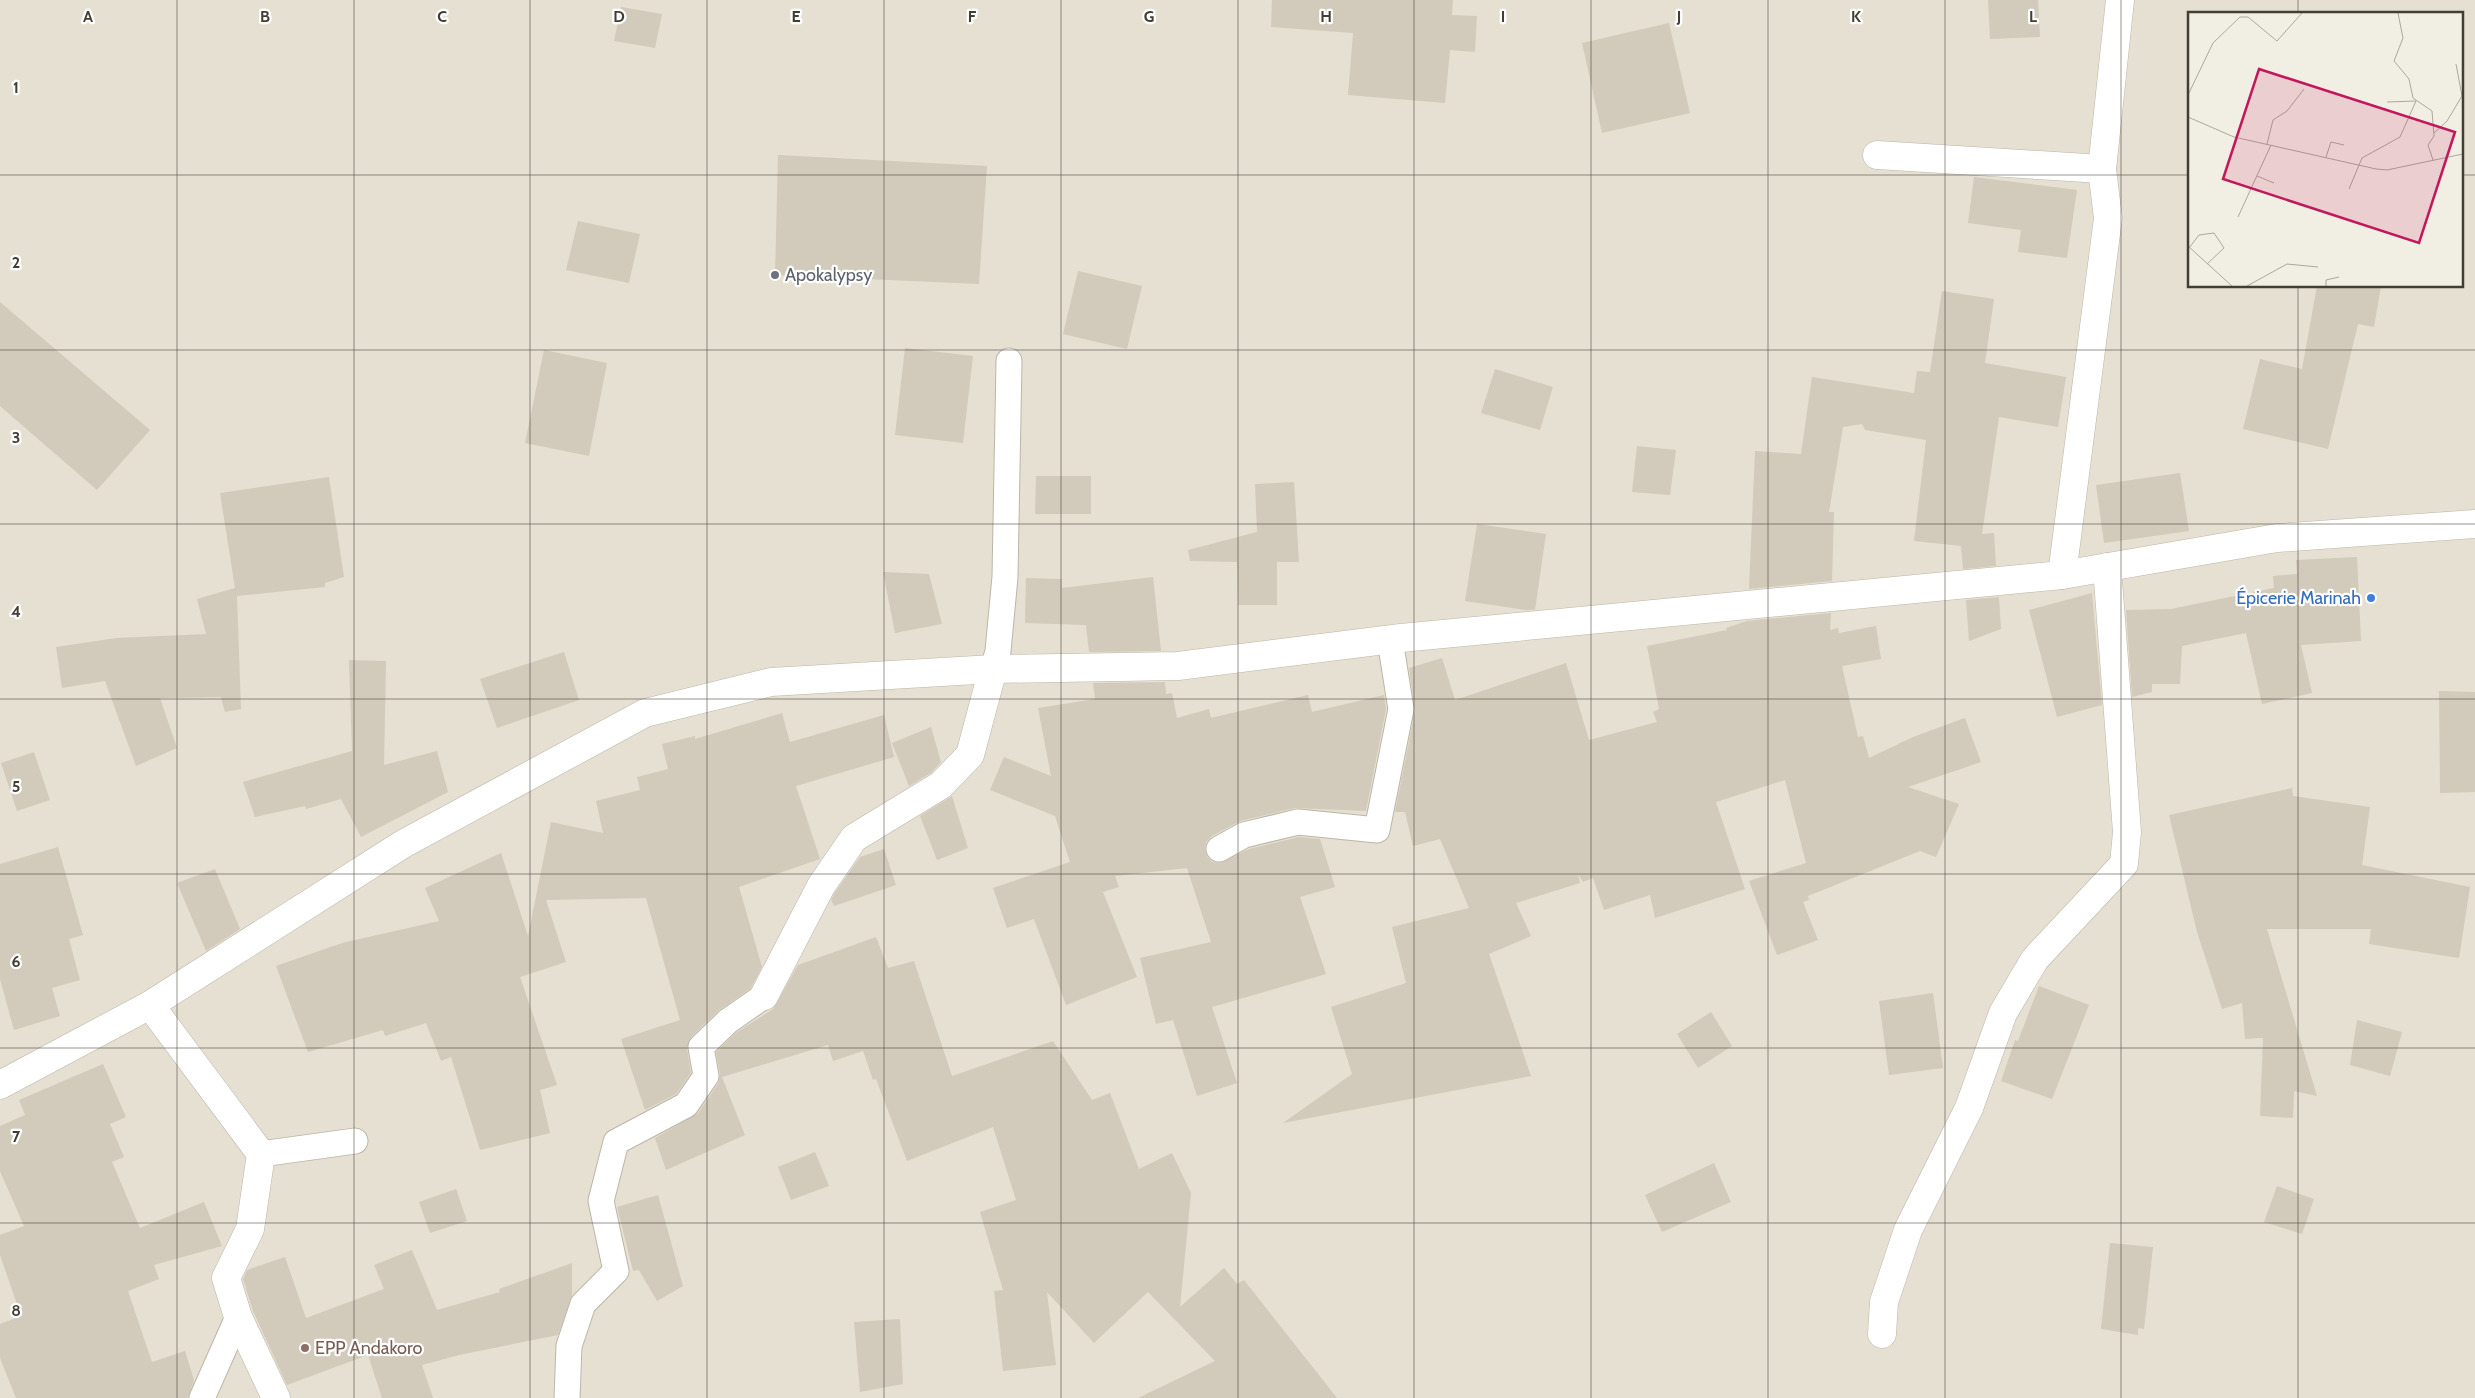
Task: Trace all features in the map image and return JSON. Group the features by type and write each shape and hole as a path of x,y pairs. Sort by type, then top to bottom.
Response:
{"street":[{"path":"2062,575 2108,218 2102,169 2120,0"},
{"path":"1877,155 2102,169"},
{"path":"0,1085 150,1006 403,844 644,713 771,682 992,669 1178,666 1390,640 2062,575 2277,538 2475,524"},
{"path":"1882,1334 1884,1302 1908,1230 1969,1108 2002,1013 2036,959 2124,864 2127,832 2107,567"},
{"path":"764,996 821,886 854,838 941,785 970,755 992,669"},
{"path":"150,1006 261,1154 250,1230 226,1278 238,1317 276,1398"}],"lane":[{"path":"992,669 998,651 1005,577 1009,361"},
{"path":"1219,849 1244,835 1298,822 1377,830 1401,709 1390,640"},
{"path":"567,1398 569,1346 583,1304 616,1271 601,1201 616,1142 686,1105 706,1076 701,1047 728,1021 764,996"},
{"path":"261,1154 355,1141"},
{"path":"202,1398 238,1317"}],"shaded area":[{"path":"0,0 2475,0 2475,1398 0,1398"}],"building":[{"path":"1272,0 1453,0 1452,15 1477,16 1475,52 1450,50 1445,103 1348,95 1353,33 1271,27"},
{"path":"1988,0 2038,0 2040,37 1990,39"},
{"path":"621,7 662,14 655,48 614,41"},
{"path":"1669,23 1690,113 1602,133 1582,43"},
{"path":"778,155 987,166 979,284 775,275"},
{"path":"1974,177 2077,190 2067,258 2018,252 2021,230 1968,223"},
{"path":"578,221 640,234 629,283 566,270"},
{"path":"1078,271 1142,286 1127,349 1063,334"},
{"path":"2317,288 2381,288 2374,327 2358,324 2328,449 2243,429 2260,359 2302,369"},
{"path":"1942,291 1994,299 1985,363 2066,377 2058,427 1999,417 1982,534 1994,533 1996,566 1963,569 1961,546 1914,541 1926,440 1865,430 1862,424 1843,427 1829,512 1834,512 1832,581 1749,589 1755,451 1801,454 1812,377 1914,393 1917,371 1930,372"},
{"path":"0,302 150,430 97,490 0,406"},
{"path":"905,348 973,356 963,443 895,435"},
{"path":"544,350 607,363 589,456 525,443"},
{"path":"1495,369 1553,387 1540,430 1481,413"},
{"path":"1637,446 1676,450 1670,495 1632,492"},
{"path":"2180,473 2189,531 2104,543 2096,485"},
{"path":"1036,476 1091,476 1091,514 1035,514"},
{"path":"329,477 344,577 325,583 325,587 237,596 241,709 225,712 221,697 160,698 177,748 136,766 105,681 62,688 56,647 116,638 206,634 197,599 235,588 220,493"},
{"path":"1294,482 1299,562 1277,562 1277,605 1238,605 1237,562 1190,561 1188,550 1257,532 1255,484"},
{"path":"1477,524 1546,534 1535,610 1465,601"},
{"path":"2357,557 2361,641 2301,645 2312,693 2262,704 2246,633 2182,646 2180,684 2152,684 2152,692 2132,697 2126,610 2171,609 2274,588 2273,576 2297,574 2296,560"},
{"path":"883,572 929,574 942,624 895,633"},
{"path":"1153,577 1161,651 1089,652 1086,625 1025,623 1026,578 1062,579 1062,588"},
{"path":"2092,593 2102,705 2057,717 2029,610"},
{"path":"1999,597 2001,629 1969,641 1966,600"},
{"path":"1831,613 1830,630 1838,628 1839,633 1876,626 1881,659 1842,666 1858,737 1863,736 1869,758 1913,737 1965,718 1981,762 1908,787 1959,804 1936,857 1920,851 1808,896 1809,900 1803,902 1818,940 1777,955 1749,881 1806,863 1785,780 1716,802 1745,889 1655,918 1650,895 1604,910 1593,878 1583,882 1578,874 1580,883 1516,903 1531,936 1489,954 1531,1076 1283,1123 1352,1074 1331,1007 1406,983 1392,927 1469,908 1440,839 1413,846 1405,812 1395,812 1415,711 1409,668 1442,658 1455,700 1566,663 1589,740 1657,722 1653,712 1659,709 1647,646 1727,630 1726,628 1747,621"},
{"path":"564,652 579,700 497,728 480,679"},
{"path":"349,660 386,661 384,765 437,751 448,792 361,837 341,799 306,809 305,806 255,817 243,782 352,751"},
{"path":"1165,682 1166,694 1172,693 1177,718 1209,709 1211,718 1308,695 1312,712 1384,695 1386,709 1366,811 1295,808 1240,821 1212,836 1206,842 1207,856 1212,862 1219,863 1249,849 1299,837 1320,839 1335,887 1300,897 1326,974 1212,1007 1237,1083 1197,1096 1173,1020 1156,1024 1140,958 1211,942 1187,868 1115,876 1119,887 1103,892 1137,977 1066,1005 1034,919 1007,928 993,888 1070,862 1055,816 990,790 1004,757 1051,776 1038,708 1095,699 1093,683"},
{"path":"2439,691 2475,692 2475,792 2440,793"},
{"path":"782,713 790,742 884,715 894,757 796,786 820,859 739,887 762,967 751,988 718,1011 691,1037 687,1049 691,1073 676,1094 645,1110 621,1039 680,1020 646,898 546,900 566,962 520,977 557,1085 540,1090 550,1133 480,1150 451,1057 441,1061 426,1023 385,1036 383,1030 308,1052 276,966 342,943 439,921 425,888 501,853 528,936 551,822 603,833 596,801 640,790 637,777 668,769 662,744 695,736 695,739"},
{"path":"931,727 941,762 931,773 909,786 892,743"},
{"path":"34,752 50,800 17,811 1,763"},
{"path":"2292,788 2293,796 2370,807 2362,865 2470,887 2459,958 2369,944 2371,929 2267,929 2317,1096 2294,1091 2293,1118 2260,1116 2263,1038 2245,1039 2242,1003 2222,1009 2197,932 2169,815"},
{"path":"952,796 968,848 937,860 920,816"},
{"path":"58,847 83,935 69,939 80,980 52,988 60,1016 14,1030 0,979 0,864"},
{"path":"884,849 896,885 834,906 831,900 834,894 860,857"},
{"path":"215,869 240,929 206,951 177,883"},
{"path":"876,937 888,968 914,961 952,1076 1053,1041 1092,1100 1110,1093 1139,1169 1172,1153 1191,1193 1180,1307 1224,1268 1237,1284 1244,1280 1337,1398 1138,1398 1215,1361 1148,1292 1094,1343 1047,1292 1056,1365 1003,1371 994,1291 1003,1290 980,1212 1016,1200 993,1127 907,1161 876,1079 873,1080 863,1051 833,1061 828,1045 722,1077 745,1135 666,1170 655,1138 698,1113 718,1084 720,1074 716,1052 737,1032 773,1009 798,965"},
{"path":"2039,986 2089,1005 2052,1099 2001,1081 2015,1040 2018,1041"},
{"path":"1933,993 1943,1068 1889,1075 1879,1001"},
{"path":"1711,1012 1732,1046 1698,1068 1677,1034"},
{"path":"2357,1020 2402,1032 2390,1076 2350,1065"},
{"path":"103,1064 126,1117 110,1124 124,1157 112,1162 140,1228 204,1202 222,1246 154,1265 159,1279 128,1291 152,1362 185,1351 194,1380 188,1398 16,1398 0,1358 0,1324 21,1316 0,1255 0,1235 24,1226 0,1171 0,1126 25,1115 19,1100"},
{"path":"815,1152 829,1186 791,1200 778,1167"},
{"path":"1714,1163 1731,1202 1662,1232 1645,1195"},
{"path":"2277,1186 2314,1199 2302,1234 2264,1222"},
{"path":"456,1189 467,1221 430,1233 419,1202"},
{"path":"658,1195 683,1286 657,1301 639,1270 633,1271 617,1207"},
{"path":"2110,1243 2153,1247 2144,1329 2138,1328 2138,1335 2101,1329"},
{"path":"412,1250 437,1310 500,1292 499,1289 572,1263 572,1296 558,1335 459,1355 422,1365 433,1398 382,1398 368,1355 287,1385 253,1311 243,1279 247,1270 285,1257 306,1318 384,1289 374,1265"},
{"path":"900,1319 903,1384 860,1392 854,1322"}],"place":[{"name":"Apokalypsy","path":"775,275"},
{"name":"Épicerie Marinah","path":"2371,598"},
{"name":"EPP Andakoro","path":"305,1348"}]}
